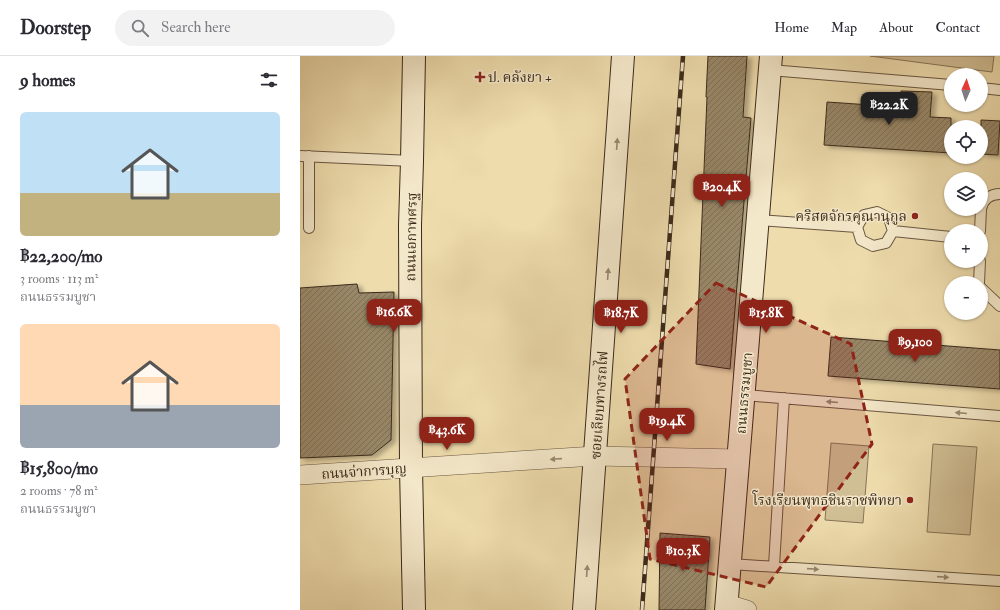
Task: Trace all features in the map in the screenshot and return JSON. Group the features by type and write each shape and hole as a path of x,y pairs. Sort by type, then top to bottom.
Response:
{"main road":[{"name":"ถนนเอกาทศรฐ","path":"414,56 410,225 411,468 414,610"},
{"name":"ซอยเลียบทางรถไฟ","path":"584,610 623,56"},
{"name":"ถนนธรรมบูชา","path":"726,607 771,63"}],"street":[{"name":"ถนนจ่าการบุญ","path":"300,475 595,456 739,459"},
{"path":"726,607 747,610"}],"lane":[{"path":"771,63 944,84"},
{"path":"988,88 1000,88"},
{"path":"309,228 304,156 412,161"},
{"path":"988,197 994,194 1000,194"},
{"path":"877,212 889,218 892,231 886,243 873,246 861,240 857,227 864,215 877,212"},
{"path":"758,220 857,227"},
{"path":"892,231 944,236"},
{"path":"988,295 1000,306"},
{"path":"744,395 1000,416"},
{"path":"774,566 784,398"},
{"path":"730,564 1000,581"}],"highlighted area":[{"path":"716,283 851,344 872,444 766,587 650,559 625,379"}],"shaded area":[{"path":"870,56 994,56 992,72 988,71 988,68 962,68"},
{"path":"831,443 869,446 863,523 825,520"},
{"path":"933,444 977,447 970,535 927,532"}],"building":[{"path":"708,56 747,56 743,117 751,118 730,369 696,364"},
{"path":"901,91 932,92 930,117 951,118 951,120 944,120 944,153 824,145 827,102 900,107"},
{"path":"988,120 1000,121 998,155 988,154"},
{"path":"357,284 359,293 394,292 391,440 372,455 300,458 300,288"},
{"path":"831,337 1000,350 1000,389 828,376"},
{"path":"660,533 710,537 705,610 659,610"}],"railway":[{"path":"642,610 683,56"}],"place":[{"name":"ป. คลังยา +","path":"480,77"},
{"name":"คริสตจักรคุณานุกูล","path":"915,216"},
{"name":"โรงเรียนพุทธชินราชพิทยา","path":"910,500"}]}
